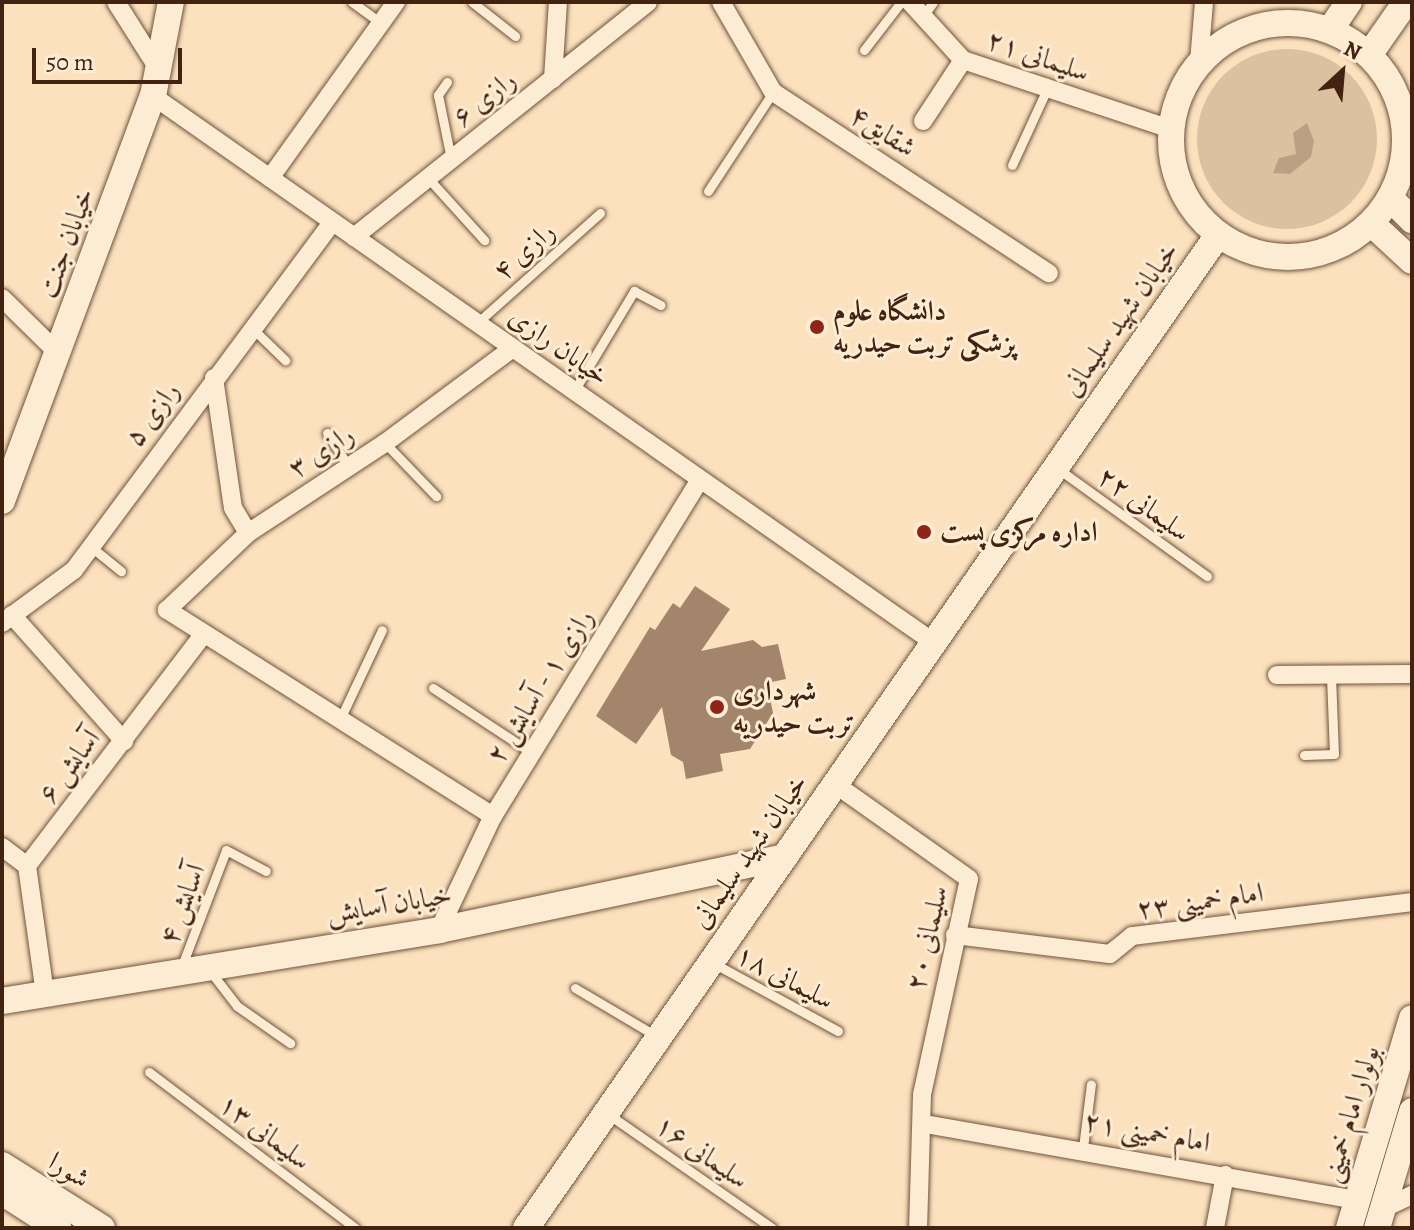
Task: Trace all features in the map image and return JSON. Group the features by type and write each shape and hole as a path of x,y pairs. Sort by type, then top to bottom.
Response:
{"main road":[{"name":"خیابان جنت","path":"2,501 7,470 59,354 156,83 171,2"},
{"path":"1330,30 1349,2"},
{"path":"1369,55 1407,6"},
{"path":"1402,199 1345,244 1314,256 1269,256 1218,235 1180,188 1170,129 1179,94 1199,62 1246,30 1302,23 1330,30 1369,55 1389,79 1404,123 1402,199 1412,220"},
{"path":"1372,224 1412,261"},
{"name":"خیابان شهید سلیمانی","path":"533,1225 606,1113 1218,235"},
{"name":"خیابان آسایش","path":"2,1001 439,930 784,857"},
{"name":"بولوار امام خمینی","path":"1349,1228 1412,1018"},
{"name":"بولوار امام خمینی","path":"1380,1218 1412,1111"},
{"name":"شورا","path":"2,1165 102,1228"},
{"name":"شورا","path":"2,1192 58,1228"}],"street":[{"path":"116,2 156,83"},
{"path":"270,178 396,2"},
{"path":"553,79 558,2"},
{"name":"رازی ۶","path":"354,237 648,2"},
{"name":"شقایق۴","path":"721,2 773,92 1049,273"},
{"name":"سلیمانی ۲۱","path":"910,2 928,9 963,60 1170,129"},
{"path":"1199,62 1204,2"},
{"path":"923,121 963,60"},
{"name":"خیابان رازی","path":"156,83 270,178 933,642"},
{"name":"رازی ۵","path":"7,619 74,570 251,327 332,222"},
{"path":"2,298 59,354"},
{"name":"رازی ۳","path":"204,634 167,610 248,533 385,443 513,348"},
{"path":"214,378 233,508 248,533"},
{"name":"رازی ۱ - آسایش ۲","path":"439,930 493,816 700,479"},
{"path":"7,619 124,741"},
{"path":"204,634 341,717 493,816"},
{"name":"آسایش ۶","path":"27,866 204,634"},
{"path":"1277,675 1412,674"},
{"name":"سلیمانی ۲۰","path":"835,784 969,879 922,1095 925,1124 918,1228"},
{"path":"2,847 27,866 45,994"},
{"name":"امام خمینی ۲۳","path":"955,935 1110,954 1132,936 1412,902"},
{"name":"امام خمینی ۲۱","path":"925,1124 1083,1148 1358,1200"},
{"path":"1215,1228 1225,1175"},
{"path":"1380,1218 1412,1195"}],"lane":[{"path":"352,2 380,22"},
{"path":"472,2 515,36"},
{"path":"864,50 901,2"},
{"path":"447,82 438,95 451,159"},
{"path":"1012,165 1047,89"},
{"path":"708,191 773,92"},
{"path":"428,178 484,240"},
{"name":"رازی ۴","path":"477,323 600,213"},
{"path":"574,391 634,291 660,305"},
{"path":"251,327 285,360"},
{"path":"327,433 349,467"},
{"path":"385,443 436,496"},
{"name":"سلیمانی ۲۲","path":"1056,467 1207,576"},
{"path":"90,546 121,571"},
{"path":"341,717 382,630"},
{"path":"1304,755 1334,754 1331,677"},
{"path":"433,688 532,753"},
{"name":"آسایش ۴","path":"193,969 226,850 266,871"},
{"name":"سلیمانی ۱۸","path":"711,962 838,1031"},
{"path":"193,969 237,1006 290,1043"},
{"path":"575,988 659,1037"},
{"name":"سلیمانی ۱۳","path":"149,1072 355,1228"},
{"path":"1083,1148 1091,1084"},
{"name":"سلیمانی ۱۶","path":"606,1113 772,1228"}],"shaded area":[{"path":"1287,49 1322,56 1351,75 1370,104 1377,139 1370,174 1351,203 1322,222 1287,229 1252,222 1223,203 1204,174 1197,139 1204,104 1223,75 1252,56"},
{"path":"1307,123 1314,141 1311,157 1290,174 1273,173 1279,158 1296,154 1293,133"}],"building":[{"path":"695,586 730,609 701,651 753,640 762,647 778,644 786,679 767,683 773,713 750,749 720,754 723,771 686,779 683,762 671,755 662,707 636,744 596,716 650,627 655,630 673,603 680,608"}],"place":[{"name":"دانشگاه علوم پزشکی تربت حیدریه","path":"817,327"},
{"name":"اداره مرکزی پست","path":"924,532"},
{"name":"شهرداری تربت حیدریه","path":"717,707"}]}
